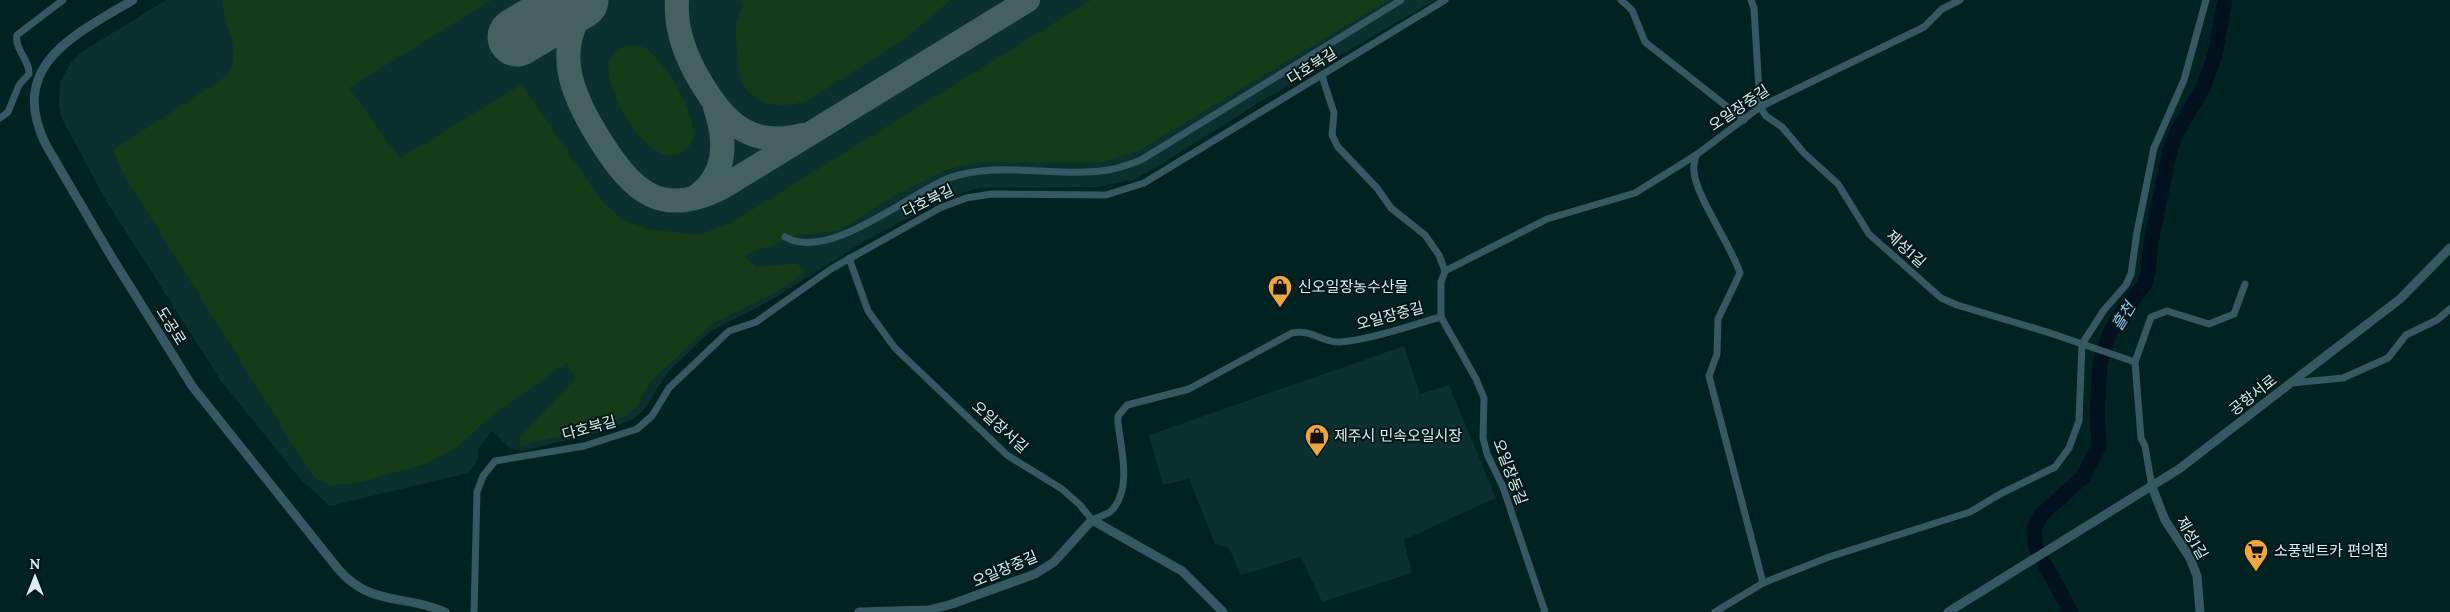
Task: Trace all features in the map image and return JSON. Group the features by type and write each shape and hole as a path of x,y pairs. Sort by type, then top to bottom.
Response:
{"street":[{"path":"0,118 8,112 19,85 29,74 28,66 17,45 17,35 63,0"},
{"name":"도공로","path":"133,0 64,42 51,56 39,78 35,111 42,137 111,256 192,386 345,577 376,596 431,607 445,612"},
{"path":"785,237 792,241 813,242 844,234 933,186 964,174 1002,170 1109,170 1133,163 1154,153 1401,0"},
{"name":"다호북길","path":"474,612 477,492 483,476 495,461 584,446 637,429 652,416 669,388 729,331 756,322 820,276 849,258 940,208 966,198 992,194 1106,195 1144,183 1445,0"},
{"path":"1621,0 1632,10 1645,42 1744,120"},
{"path":"1751,0 1754,8 1760,107"},
{"name":"오일장중길","path":"860,612 929,610 952,604 1035,574 1054,562 1092,520 1110,512 1121,490 1124,478 1118,416 1127,405 1189,389 1292,333 1301,331 1337,342 1347,341 1441,317 1441,282 1445,271 1547,219 1635,193 1696,155 1760,107 1924,27 1942,9 1960,0"},
{"path":"1715,612 1763,583 1829,557 1970,512 2002,493 2055,467 2069,448 2079,421 2082,344 2104,310 2126,285 2131,274 2137,232 2154,148 2184,80 2206,0"},
{"path":"29,74 39,78"},
{"path":"1322,76 1334,114 1332,135 1338,147 1377,188 1392,208 1425,235 1439,255 1445,271"},
{"name":"제성1길","path":"1760,107 1766,116 1782,127 1804,153 1838,184 1869,234 1942,298 1957,306 2135,362 2142,438 2152,487 2165,520 2190,558 2197,576 2200,612"},
{"path":"1696,155 1694,172 1701,193 1735,258 1740,273 1718,319 1717,354 1710,376 1763,583"},
{"name":"공항서로","path":"1948,612 2008,573 2179,470 2400,299 2450,248"},
{"name":"오일장서길","path":"849,258 868,311 895,348 1007,455 1062,490 1080,505 1092,520 1182,571 1223,612"},
{"path":"2135,362 2151,317 2168,311 2209,324 2234,314 2245,284"},
{"path":"2291,383 2343,378 2388,358 2406,335 2437,320 2450,309"},
{"name":"오일장동길","path":"1441,317 1476,379 1484,398 1483,438 1487,454 1504,487 1545,612"}],"shaded area":[{"path":"166,0 1435,0 1255,105 1133,180 1096,187 979,188 945,198 863,242 773,299 711,331 668,372 643,411 635,418 600,432 523,451 509,448 492,431 478,449 479,455 468,473 330,506 301,480 221,381 105,199 61,117 59,106 60,82 71,62 83,51"},
{"name":"제주시 민속오일시장","path":"1404,346 1420,394 1449,385 1496,498 1404,540 1412,573 1322,602 1301,557 1241,575 1229,548 1215,544 1189,479 1163,485 1149,435"}],"green space":[{"path":"223,0 492,0 349,88 400,158 522,84 601,200 624,221 650,229 698,235 725,225 750,211 1091,0 1389,0 1138,151 1099,163 979,162 949,169 896,195 838,231 801,235 744,255 756,267 796,263 807,271 776,292 715,322 652,380 637,407 625,416 607,424 521,446 519,438 575,379 567,363 494,414 456,448 426,464 362,482 330,486 314,477 291,442 124,175 113,150 228,75 232,64 233,45 225,20"},
{"path":"739,0 951,0 903,40 809,100 782,105 764,102 756,98 749,92 741,80 735,32 742,5"},
{"path":"629,45 636,45 647,49 655,56 681,94 688,109 693,135 690,145 677,155 663,154 648,145 634,130 614,92 609,75 609,61 617,50"}],"waterway":[{"name":"흘천","path":"2071,612 2036,548 2034,530 2040,516 2083,477 2099,446 2097,415 2100,363 2109,335 2119,317 2144,285 2148,274 2151,242 2170,150 2178,130 2203,88 2215,55 2225,0"}],"taxiway":[{"path":"590,0 578,18 571,36 568,53 574,88 590,123 624,174 651,195 666,200 682,200 701,196 723,187 1028,0"},
{"path":"677,0 678,23 683,44 702,84 721,111 742,129 755,135 769,138 802,135"},
{"path":"698,195 715,176 722,155 721,131 715,107"}],"runway":[{"path":"517,37 579,0"}],"place":[{"name":"신오일장농수산물","path":"1280,308"},
{"name":"제주시 민속오일시장","path":"1317,457"},
{"name":"소풍렌트카 편의접","path":"2256,572"}]}
